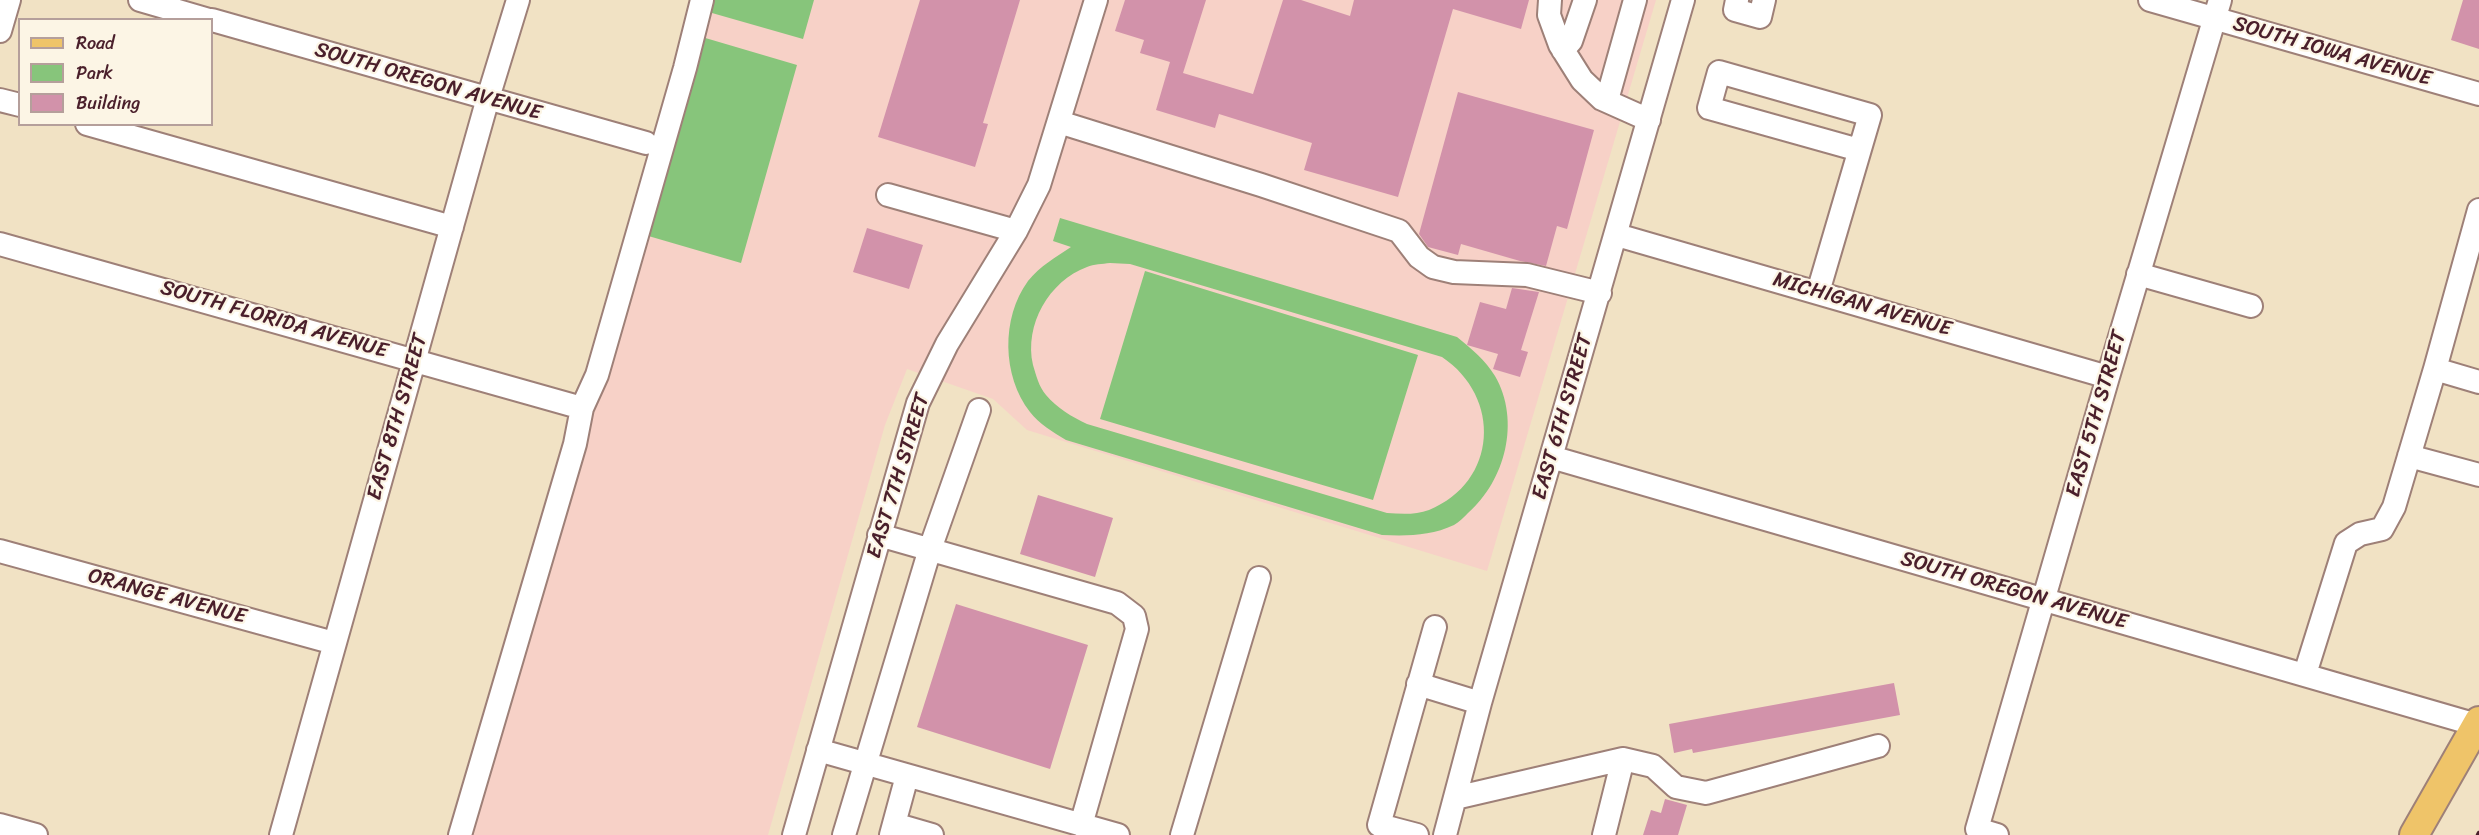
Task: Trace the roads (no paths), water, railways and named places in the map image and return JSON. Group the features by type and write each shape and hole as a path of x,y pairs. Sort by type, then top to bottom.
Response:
{"main road":[{"path":"2414,835 2478,723"}],"street":[{"path":"0,31 9,0"},
{"name":"SOUTH OREGON AVENUE","path":"140,0 203,18"},
{"name":"EAST 8TH STREET","path":"281,835 488,98 518,0"},
{"path":"459,835 576,444 582,408 597,375 686,68 702,0"},
{"name":"EAST 7TH STREET","path":"794,835 918,403 947,344 1016,231 1039,186 1096,0"},
{"path":"1550,0 1549,15 1563,50 1582,80 1606,100 1649,120"},
{"path":"1563,50 1571,41 1585,0"},
{"path":"1606,100 1635,0"},
{"name":"EAST 6TH STREET","path":"1445,835 1480,703 1683,0"},
{"path":"1737,0 1734,10 1760,17 1764,0"},
{"name":"SOUTH IOWA AVENUE","path":"2150,0 2217,9 2479,94"},
{"name":"EAST 5TH STREET","path":"1987,832 2044,600 2217,9"},
{"name":"SOUTH OREGON AVENUE","path":"213,21 645,142"},
{"path":"1818,292 1870,115 1719,72 1708,108 1859,150"},
{"path":"0,100 18,104"},
{"path":"1059,122 1262,185 1399,231 1419,258 1433,267 1454,272 1527,275 1600,293"},
{"path":"94,126 452,227"},
{"path":"888,195 1016,231"},
{"path":"2305,674 2346,543 2360,534 2382,529 2394,507 2479,210"},
{"name":"MICHIGAN AVENUE","path":"1617,235 2108,377"},
{"name":"SOUTH FLORIDA AVENUE","path":"0,244 582,408"},
{"path":"2138,274 2251,306"},
{"path":"2435,369 2479,382"},
{"path":"844,835 930,549 979,410"},
{"path":"2409,456 2479,475"},
{"name":"SOUTH OREGON AVENUE","path":"1551,457 2478,723"},
{"path":"879,535 1117,603 1134,616 1137,628 1081,825"},
{"name":"ORANGE AVENUE","path":"0,551 334,643"},
{"path":"1182,835 1259,578"},
{"path":"1417,835 1378,825 1435,627"},
{"path":"1418,684 1480,703"},
{"path":"1455,798 1623,759 1653,766 1676,788 1706,793 1878,746"},
{"path":"818,750 1118,835"},
{"path":"1604,835 1623,759"},
{"path":"907,776 892,829 932,835"},
{"path":"0,825 36,835"}]}
